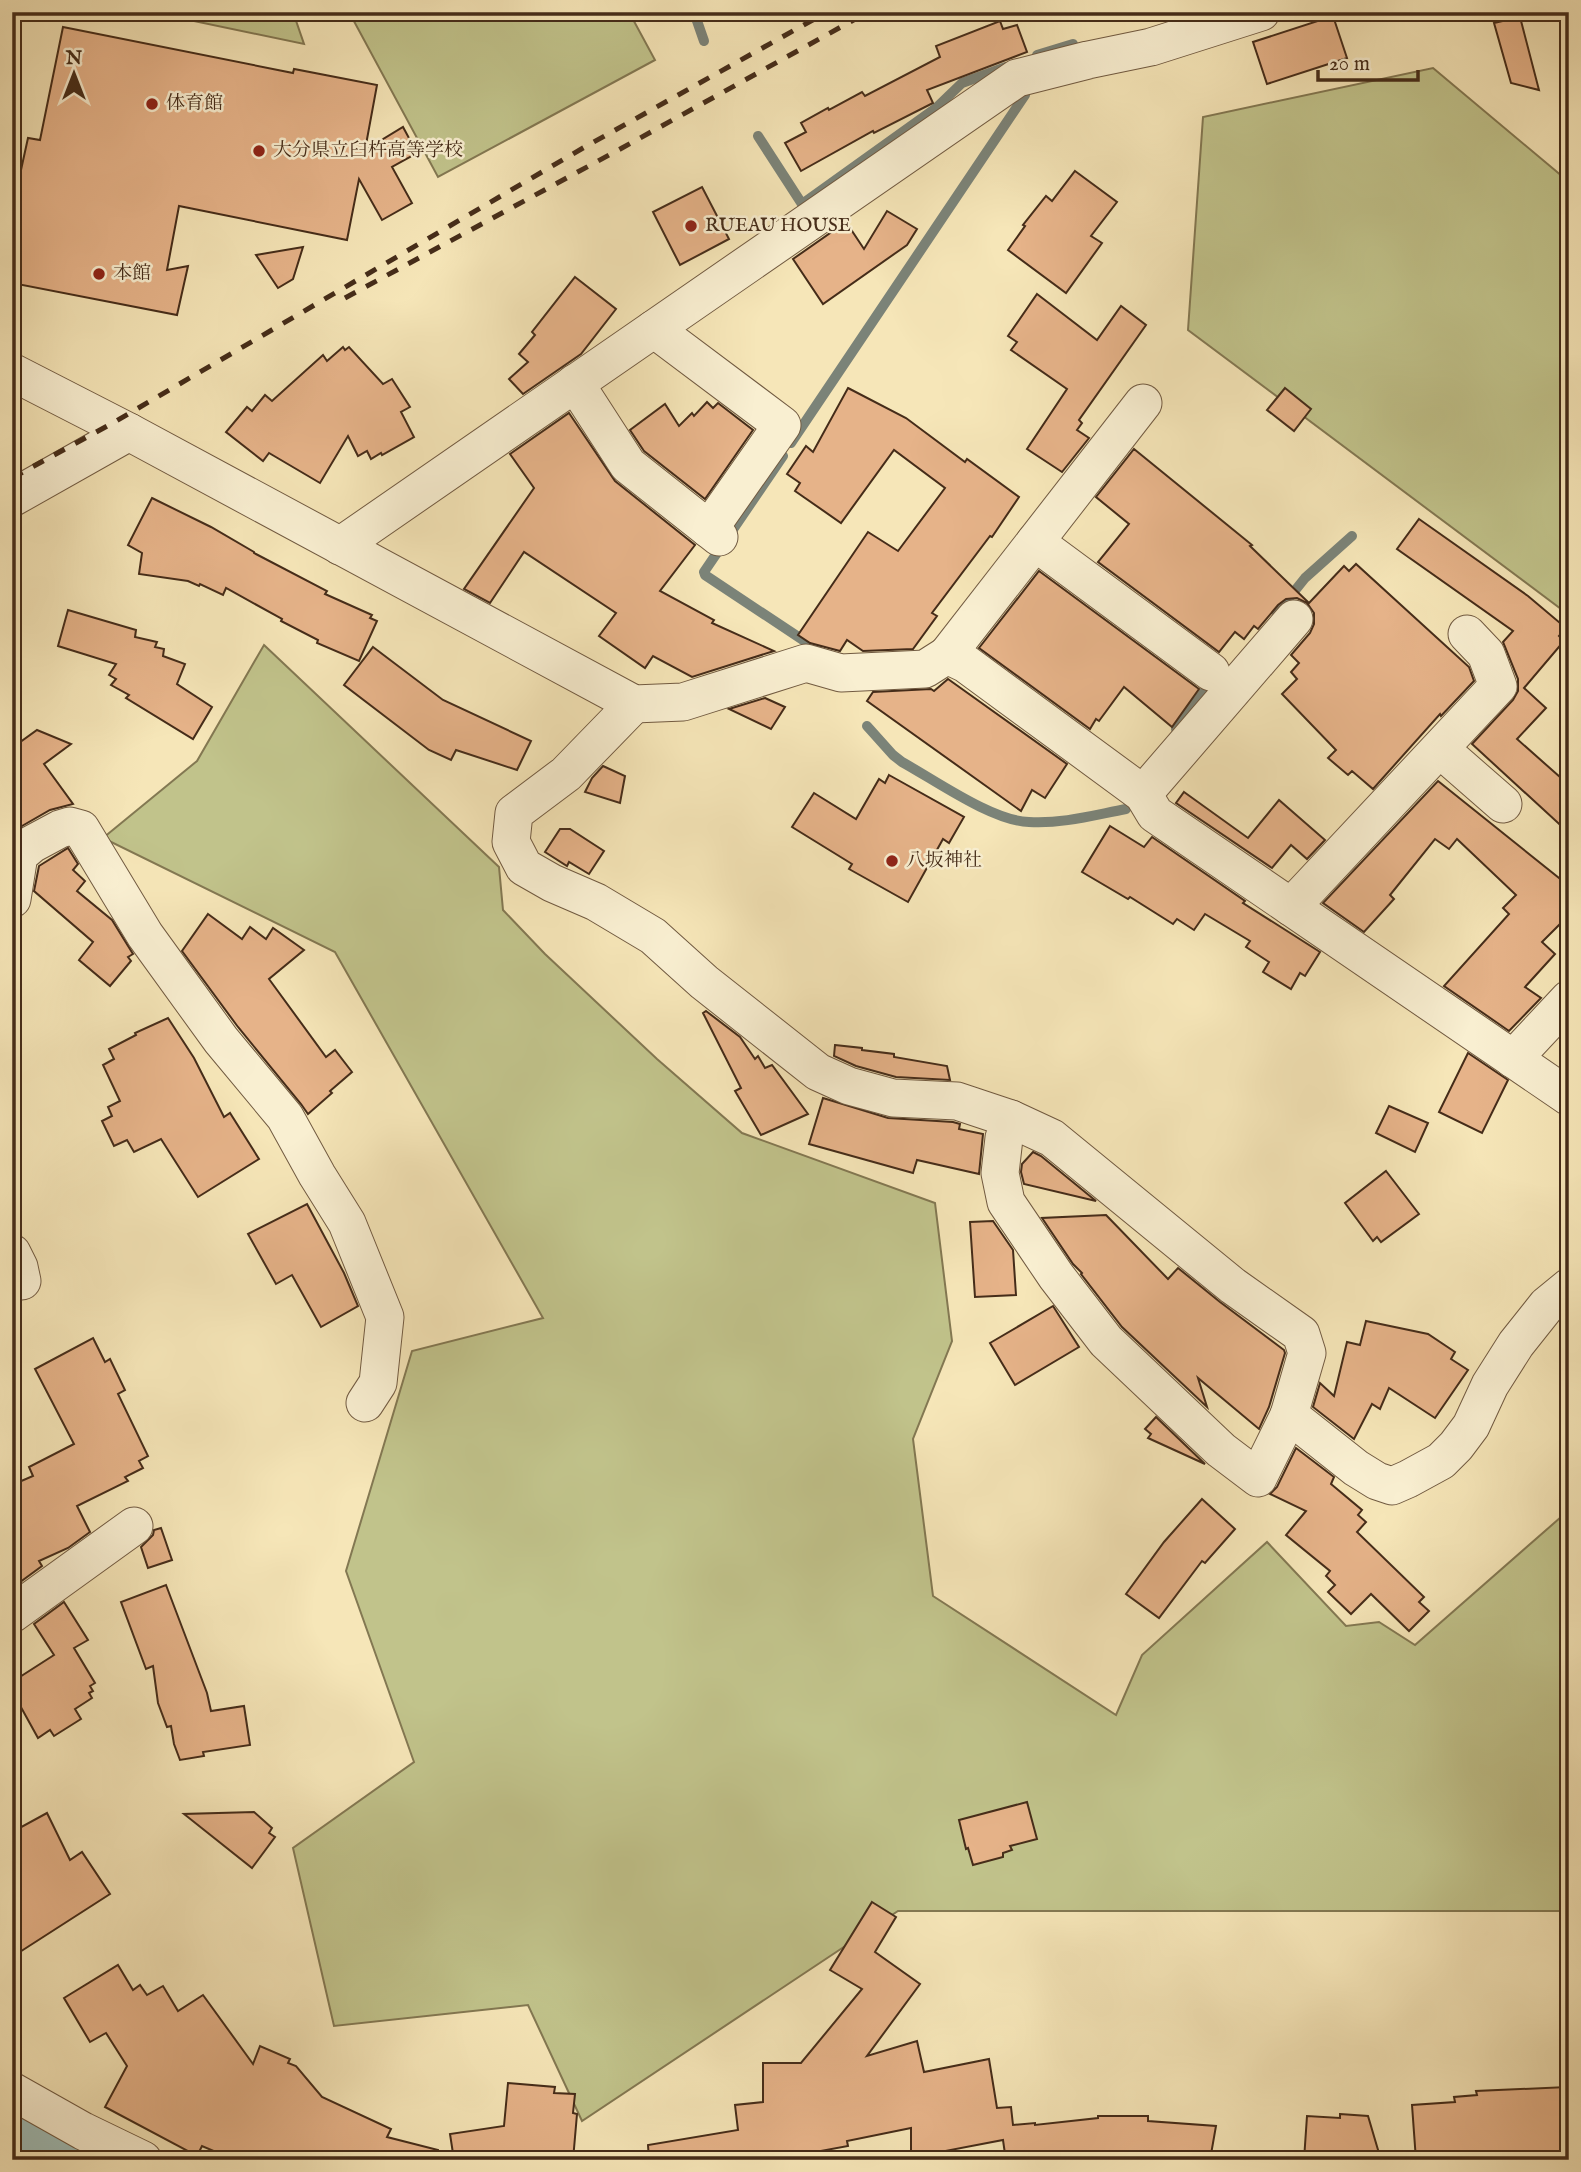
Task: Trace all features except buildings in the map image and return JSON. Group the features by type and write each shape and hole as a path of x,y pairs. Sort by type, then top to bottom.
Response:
{"street":[{"path":"340,546 1017,78 1151,47 1261,12"},
{"path":"575,383 628,465 714,533 782,425 653,329"},
{"path":"12,372 129,432 634,704 683,702 806,663 841,673 925,669 947,656 1143,403"},
{"path":"12,498 129,432"},
{"path":"1035,542 1212,672"},
{"path":"1143,794 1294,619"},
{"path":"1291,907 1498,687 1486,654 1467,634"},
{"path":"947,656 966,664 1143,794 1155,814 1569,1097"},
{"path":"634,704 566,774 514,813 511,842 524,867 552,883 596,902 653,936 704,982 818,1072 849,1086 893,1098 957,1101 1011,1119 1052,1138 1233,1286 1301,1334 1307,1353 1289,1415 1258,1478 1221,1450 1106,1341 1056,1276 1006,1202 1000,1173 1004,1138 1011,1119"},
{"path":"1440,749 1503,804"},
{"path":"12,899 19,855 32,844 60,829 69,826 81,829 145,935 221,1040 285,1117 347,1223 384,1317 378,1383 365,1403"},
{"path":"1513,1059 1569,999"},
{"path":"1289,1415 1356,1468 1392,1486 1441,1461 1456,1446 1471,1426 1490,1385 1510,1354 1561,1299"},
{"path":"12,1614 134,1526"},
{"path":"12,2091 83,2131 144,2160"}],"green space":[{"path":"151,12 293,12 304,44"},
{"path":"349,12 629,12 655,60 438,177"},
{"path":"1433,68 1569,182 1569,615 1188,330 1203,117"},
{"path":"264,645 499,867 503,910 545,954 657,1059 742,1133 935,1203 952,1341 913,1439 933,1596 1116,1715 1142,1655 1267,1542 1346,1626 1379,1622 1415,1645 1569,1510 1569,1911 898,1911 582,2121 528,2005 334,2026 293,1848 414,1762 346,1571 412,1351 543,1318 335,952 103,838 197,761"}],"waterway":[{"path":"696,18 704,41"},
{"path":"1037,55 1073,44"},
{"path":"758,136 802,204 936,108 962,83 1006,67"},
{"path":"791,443 1025,95"},
{"path":"783,456 704,572 818,650"},
{"path":"1277,613 1305,578 1352,536"},
{"path":"1176,729 1215,681"},
{"path":"867,726 902,762 998,815 1029,822 1054,822 1126,809"},
{"path":"12,2137 45,2140 86,2160"}],"railway":[{"path":"12,478 111,424 583,148 827,12"},
{"path":"345,298 868,12"}],"place":[{"name":"体育館","path":"152,104"},
{"name":"大分県立臼杵高等学校","path":"259,151"},
{"name":"RUEAU HOUSE","path":"691,226"},
{"name":"本館","path":"99,274"},
{"name":"八坂神社","path":"892,861"}]}
